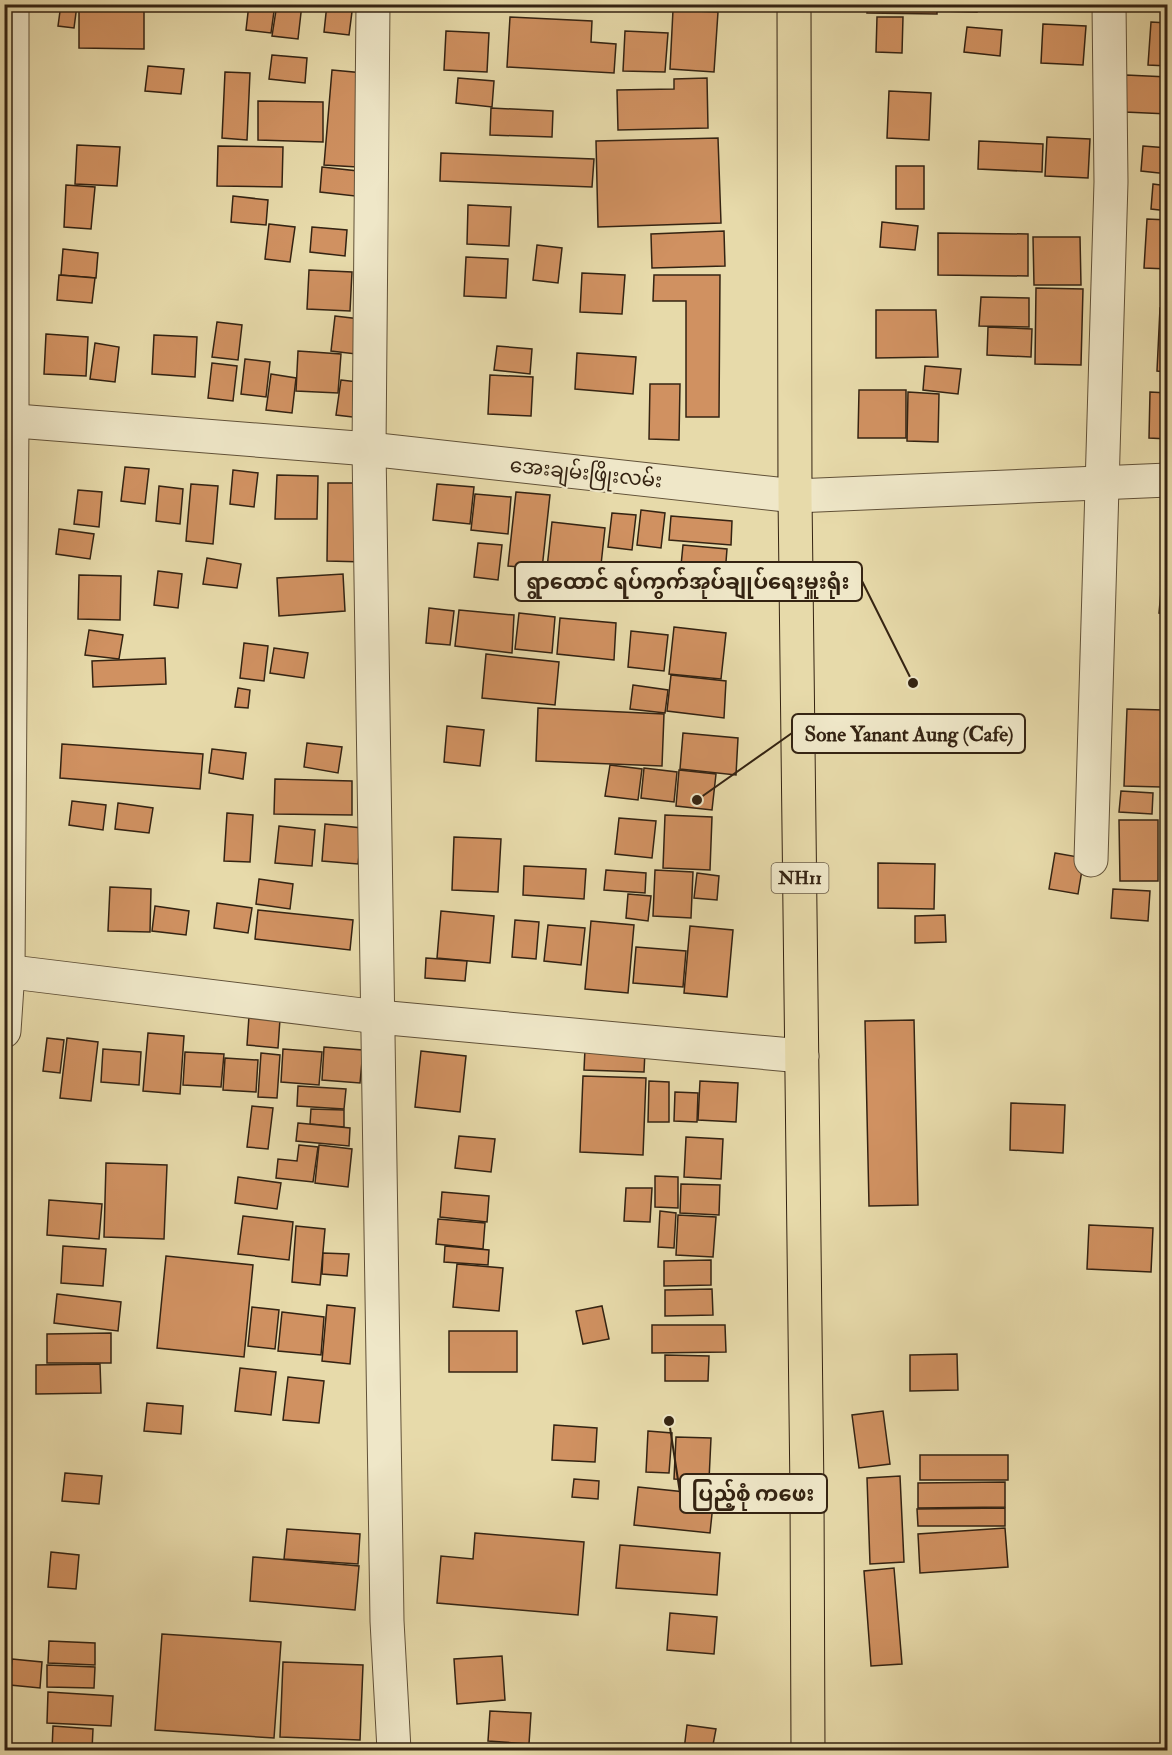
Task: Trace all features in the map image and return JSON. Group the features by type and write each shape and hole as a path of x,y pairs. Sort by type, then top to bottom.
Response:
{"highway":[{"name":"NH11","path":"794,4 795,496 808,1750"}],"street":[{"path":"4,1031 12,4"},
{"path":"373,4 369,449 387,1621 394,1750"},
{"path":"1091,860 1104,483 1111,182 1109,4"},
{"name":"အေးချမ်းဖြိုးလမ်း","path":"8,420 369,449 795,496 1167,480"},
{"path":"6,971 378,1017 802,1056"}],"building":[{"path":"61,4 77,5 74,28 58,26"},
{"path":"249,4 275,4 271,33 246,30"},
{"path":"277,4 302,4 298,39 272,36"},
{"path":"327,4 353,4 349,35 324,32"},
{"path":"868,4 937,4 937,14 867,13"},
{"path":"941,4 977,4 977,12 941,11"},
{"path":"79,8 144,9 144,49 79,48"},
{"path":"673,10 718,12 714,72 670,69"},
{"path":"510,17 592,21 591,42 616,44 614,73 507,67"},
{"path":"877,17 903,17 902,53 876,52"},
{"path":"1151,22 1168,23 1168,66 1148,65"},
{"path":"1043,24 1086,26 1083,65 1041,63"},
{"path":"967,27 1002,30 1000,56 964,52"},
{"path":"446,31 489,33 487,72 444,70"},
{"path":"625,31 668,33 665,72 623,71"},
{"path":"272,55 307,58 305,83 269,79"},
{"path":"148,66 184,69 181,94 145,91"},
{"path":"332,70 364,73 357,167 324,165"},
{"path":"225,72 250,73 247,140 222,138"},
{"path":"1126,75 1168,77 1168,114 1125,112"},
{"path":"458,78 494,81 492,107 456,103"},
{"path":"707,78 708,128 618,130 617,90 674,89 674,79"},
{"path":"889,91 931,93 929,140 887,138"},
{"path":"258,101 323,102 323,142 258,140"},
{"path":"491,108 553,111 552,137 490,135"},
{"path":"1047,137 1090,139 1088,178 1045,176"},
{"path":"718,138 721,223 598,227 596,141"},
{"path":"979,141 1043,144 1042,172 978,169"},
{"path":"77,145 120,147 117,186 75,184"},
{"path":"218,146 283,147 282,187 217,186"},
{"path":"1143,146 1168,148 1168,174 1141,171"},
{"path":"441,153 594,159 592,187 440,181"},
{"path":"896,166 924,166 924,209 896,209"},
{"path":"322,167 358,171 355,196 320,192"},
{"path":"1153,184 1168,186 1168,211 1151,209"},
{"path":"66,185 95,187 91,229 64,227"},
{"path":"233,196 268,200 266,225 231,222"},
{"path":"468,205 511,207 509,246 467,244"},
{"path":"1147,219 1168,220 1168,269 1144,268"},
{"path":"882,222 918,226 915,250 880,247"},
{"path":"269,224 295,227 290,262 265,259"},
{"path":"312,227 347,230 345,256 310,252"},
{"path":"724,231 725,266 652,268 651,234"},
{"path":"938,233 1028,234 1028,276 938,275"},
{"path":"1033,237 1080,237 1081,285 1034,285"},
{"path":"537,245 562,248 558,283 533,280"},
{"path":"63,249 98,253 96,278 61,275"},
{"path":"466,257 508,259 506,298 464,296"},
{"path":"309,270 352,272 350,311 307,309"},
{"path":"582,273 625,275 622,314 580,312"},
{"path":"59,275 95,278 92,303 57,300"},
{"path":"654,275 720,275 719,417 686,417 686,301 653,301"},
{"path":"1036,288 1083,289 1081,365 1035,364"},
{"path":"981,297 1029,298 1029,327 979,326"},
{"path":"1160,308 1168,309 1168,372 1157,371"},
{"path":"876,310 936,310 938,357 876,358"},
{"path":"335,316 360,319 356,354 331,351"},
{"path":"217,322 242,325 238,360 212,357"},
{"path":"988,327 1032,329 1031,357 987,355"},
{"path":"46,334 88,337 86,376 44,374"},
{"path":"154,335 197,337 195,377 152,374"},
{"path":"95,343 119,347 115,382 90,379"},
{"path":"497,346 532,349 530,374 494,370"},
{"path":"298,351 341,354 338,393 296,391"},
{"path":"577,353 636,357 633,394 575,389"},
{"path":"245,359 270,362 266,397 241,394"},
{"path":"212,363 237,366 233,401 208,398"},
{"path":"925,366 961,369 958,394 923,390"},
{"path":"271,374 296,378 292,413 266,410"},
{"path":"490,375 533,377 531,416 488,414"},
{"path":"341,380 366,383 361,418 336,415"},
{"path":"650,384 680,384 679,440 649,439"},
{"path":"859,390 906,390 906,438 858,438"},
{"path":"908,392 939,394 938,442 907,441"},
{"path":"1150,392 1168,393 1168,439 1149,438"},
{"path":"125,467 149,469 145,504 121,501"},
{"path":"233,470 258,473 254,507 230,504"},
{"path":"277,475 318,476 317,519 275,519"},
{"path":"328,483 366,483 365,562 327,561"},
{"path":"191,484 218,486 213,544 186,541"},
{"path":"437,484 474,487 470,524 433,520"},
{"path":"159,486 183,489 180,524 156,521"},
{"path":"78,490 102,492 99,527 74,524"},
{"path":"516,492 550,495 542,569 508,566"},
{"path":"475,494 511,497 508,534 471,530"},
{"path":"641,510 665,513 661,548 637,545"},
{"path":"612,513 636,515 632,550 608,547"},
{"path":"671,516 732,521 731,545 669,540"},
{"path":"552,522 605,528 600,574 547,568"},
{"path":"59,529 94,534 90,559 56,554"},
{"path":"478,543 502,545 498,580 474,577"},
{"path":"683,545 727,549 723,600 678,596"},
{"path":"207,558 241,564 237,588 203,584"},
{"path":"1164,559 1168,560 1168,614 1159,613"},
{"path":"158,571 182,574 178,608 154,605"},
{"path":"343,574 345,611 279,616 277,578"},
{"path":"79,575 121,576 120,620 78,619"},
{"path":"429,608 454,611 450,645 426,643"},
{"path":"459,610 514,615 512,653 455,646"},
{"path":"519,613 555,617 552,653 515,649"},
{"path":"560,618 616,623 614,660 557,654"},
{"path":"674,627 726,633 721,679 669,674"},
{"path":"89,630 123,635 119,659 85,655"},
{"path":"631,631 668,635 664,671 628,667"},
{"path":"244,643 268,646 264,681 240,678"},
{"path":"274,648 308,653 304,678 270,673"},
{"path":"486,654 559,662 555,705 482,698"},
{"path":"165,658 166,684 93,687 92,661"},
{"path":"671,675 726,681 724,718 667,711"},
{"path":"633,685 668,690 665,713 630,709"},
{"path":"238,688 250,690 248,708 235,707"},
{"path":"538,708 664,714 662,766 536,761"},
{"path":"1127,709 1163,710 1161,787 1124,786"},
{"path":"447,726 484,730 480,766 444,762"},
{"path":"683,733 738,738 736,775 680,769"},
{"path":"307,743 342,747 338,773 304,767"},
{"path":"62,744 203,754 200,789 60,778"},
{"path":"212,749 246,753 243,779 209,773"},
{"path":"610,765 642,769 638,800 605,796"},
{"path":"644,768 677,772 674,802 641,798"},
{"path":"679,770 716,774 712,810 676,806"},
{"path":"275,779 352,781 352,815 274,814"},
{"path":"1121,791 1153,793 1152,814 1119,812"},
{"path":"72,801 106,805 103,830 69,825"},
{"path":"118,803 153,808 149,833 115,829"},
{"path":"227,813 253,815 250,862 224,861"},
{"path":"665,815 712,817 710,870 663,868"},
{"path":"619,818 656,821 652,858 615,854"},
{"path":"1119,820 1158,820 1158,881 1120,881"},
{"path":"325,824 362,828 358,864 322,861"},
{"path":"279,826 315,830 312,866 275,863"},
{"path":"454,837 501,839 498,892 452,890"},
{"path":"1055,853 1084,858 1078,894 1049,889"},
{"path":"878,863 935,864 934,909 878,908"},
{"path":"524,866 586,869 584,899 523,895"},
{"path":"606,870 646,873 645,893 604,890"},
{"path":"655,870 693,872 691,918 653,916"},
{"path":"697,873 719,876 717,900 694,898"},
{"path":"259,879 293,884 290,909 256,904"},
{"path":"110,887 151,889 150,932 108,931"},
{"path":"1113,889 1150,891 1148,921 1111,918"},
{"path":"628,894 651,896 648,921 626,918"},
{"path":"217,903 252,908 248,933 214,928"},
{"path":"155,906 189,911 186,935 152,931"},
{"path":"258,910 353,920 350,950 255,939"},
{"path":"441,911 494,916 490,963 437,958"},
{"path":"945,915 946,942 915,943 915,916"},
{"path":"515,920 539,922 536,959 512,957"},
{"path":"591,921 634,925 628,993 585,989"},
{"path":"548,925 585,928 581,965 544,961"},
{"path":"690,926 733,930 727,997 684,993"},
{"path":"636,947 686,951 683,987 633,983"},
{"path":"426,958 467,961 465,981 425,978"},
{"path":"249,1016 280,1019 278,1048 247,1045"},
{"path":"914,1020 918,1205 869,1206 865,1021"},
{"path":"148,1033 184,1036 180,1094 143,1091"},
{"path":"47,1038 64,1040 60,1073 43,1071"},
{"path":"67,1038 98,1042 91,1101 60,1098"},
{"path":"324,1047 363,1050 360,1083 322,1080"},
{"path":"103,1049 141,1052 139,1085 101,1082"},
{"path":"283,1049 322,1052 319,1085 281,1082"},
{"path":"585,1049 645,1051 644,1072 584,1070"},
{"path":"421,1051 466,1056 460,1112 415,1107"},
{"path":"185,1052 224,1054 221,1087 183,1085"},
{"path":"261,1053 280,1055 277,1098 258,1097"},
{"path":"225,1058 258,1060 256,1092 223,1090"},
{"path":"583,1076 646,1078 643,1155 580,1152"},
{"path":"649,1081 669,1082 669,1122 648,1122"},
{"path":"700,1081 738,1083 736,1122 698,1120"},
{"path":"298,1086 346,1089 344,1109 297,1106"},
{"path":"675,1092 698,1093 697,1122 674,1121"},
{"path":"1011,1103 1065,1105 1063,1153 1010,1150"},
{"path":"252,1106 273,1108 268,1149 247,1147"},
{"path":"311,1109 344,1110 344,1127 310,1124"},
{"path":"298,1123 350,1128 349,1146 296,1141"},
{"path":"459,1136 495,1139 491,1172 455,1168"},
{"path":"686,1137 723,1139 721,1179 684,1177"},
{"path":"299,1145 318,1147 313,1182 276,1178 278,1159 297,1161"},
{"path":"319,1145 352,1149 348,1187 315,1183"},
{"path":"106,1163 167,1165 164,1239 104,1237"},
{"path":"655,1176 678,1177 678,1208 655,1207"},
{"path":"238,1177 281,1183 277,1209 235,1203"},
{"path":"681,1184 720,1185 719,1215 680,1213"},
{"path":"626,1188 652,1188 650,1222 624,1221"},
{"path":"442,1192 489,1196 487,1222 440,1217"},
{"path":"49,1200 102,1204 99,1239 47,1235"},
{"path":"660,1211 676,1213 674,1248 658,1247"},
{"path":"678,1215 716,1217 713,1257 676,1255"},
{"path":"243,1216 293,1222 289,1260 238,1254"},
{"path":"438,1219 485,1223 483,1249 436,1244"},
{"path":"1089,1225 1153,1228 1151,1272 1087,1269"},
{"path":"296,1226 325,1229 320,1285 292,1282"},
{"path":"63,1246 106,1249 103,1286 61,1283"},
{"path":"445,1246 489,1250 488,1265 444,1262"},
{"path":"323,1253 349,1254 347,1276 322,1274"},
{"path":"166,1256 253,1265 244,1357 157,1348"},
{"path":"711,1260 711,1285 664,1286 664,1261"},
{"path":"457,1264 503,1268 499,1311 453,1307"},
{"path":"712,1289 713,1315 665,1316 665,1290"},
{"path":"57,1294 121,1302 118,1331 54,1323"},
{"path":"327,1305 355,1308 350,1364 322,1361"},
{"path":"602,1306 609,1339 583,1344 576,1311"},
{"path":"252,1307 279,1310 275,1349 248,1346"},
{"path":"282,1312 324,1317 321,1355 278,1351"},
{"path":"652,1325 725,1325 726,1352 652,1353"},
{"path":"449,1331 517,1331 517,1372 449,1372"},
{"path":"111,1333 111,1363 47,1363 47,1334"},
{"path":"957,1354 958,1390 910,1391 910,1355"},
{"path":"665,1355 709,1356 708,1381 665,1381"},
{"path":"100,1364 101,1393 36,1394 36,1365"},
{"path":"240,1368 276,1372 271,1415 235,1411"},
{"path":"288,1377 324,1381 319,1423 283,1420"},
{"path":"147,1403 183,1406 181,1434 144,1431"},
{"path":"883,1411 890,1464 859,1468 852,1415"},
{"path":"554,1425 597,1428 595,1462 552,1460"},
{"path":"648,1431 672,1433 669,1473 646,1472"},
{"path":"676,1437 711,1438 709,1480 674,1479"},
{"path":"920,1455 1008,1455 1008,1480 920,1480"},
{"path":"65,1473 102,1476 99,1504 62,1501"},
{"path":"900,1476 904,1562 870,1564 867,1478"},
{"path":"574,1479 599,1481 598,1499 572,1497"},
{"path":"1005,1482 1005,1507 918,1508 918,1483"},
{"path":"638,1487 714,1495 710,1533 634,1525"},
{"path":"1005,1508 1005,1526 918,1526 917,1509"},
{"path":"1005,1528 1008,1567 920,1573 918,1534"},
{"path":"287,1529 360,1534 358,1564 284,1559"},
{"path":"475,1533 584,1542 578,1615 437,1603 441,1556 473,1559"},
{"path":"620,1545 720,1553 717,1595 616,1588"},
{"path":"51,1552 79,1555 76,1589 48,1587"},
{"path":"253,1557 359,1566 355,1610 250,1601"},
{"path":"894,1568 902,1664 871,1666 864,1571"},
{"path":"670,1613 717,1617 714,1654 667,1650"},
{"path":"162,1634 281,1642 274,1738 155,1730"},
{"path":"49,1641 95,1643 95,1665 48,1663"},
{"path":"502,1656 505,1700 457,1704 454,1659"},
{"path":"12,1659 42,1662 40,1688 10,1685"},
{"path":"283,1662 363,1665 360,1740 280,1737"},
{"path":"47,1665 95,1667 94,1688 47,1687"},
{"path":"48,1692 113,1696 111,1726 47,1723"},
{"path":"490,1711 531,1713 529,1744 488,1741"},
{"path":"687,1725 716,1729 712,1750 684,1750"},
{"path":"53,1726 93,1729 92,1750 52,1750"}],"place":[{"name":"ရွာထောင် ရပ်ကွက်အုပ်ချုပ်ရေးမှူးရုံး","path":"913,683"},
{"name":"Sone Yanant Aung (Cafe)","path":"697,800"},
{"name":"ပြည့်စုံ ကဖေး","path":"669,1421"}]}
